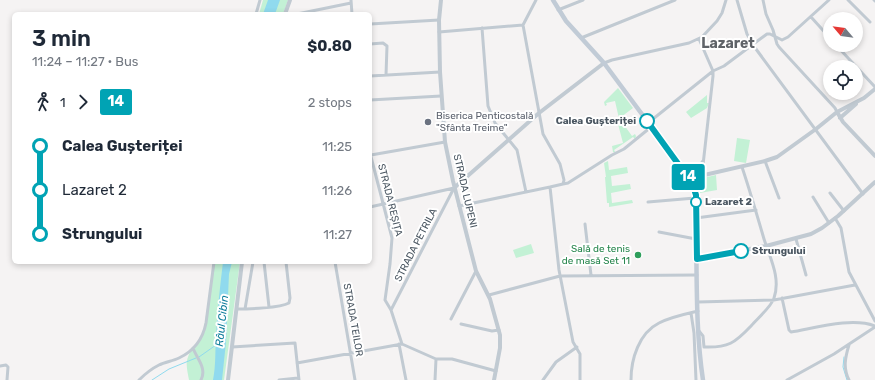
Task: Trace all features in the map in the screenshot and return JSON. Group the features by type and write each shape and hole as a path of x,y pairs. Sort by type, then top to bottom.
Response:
{"main road":[{"path":"553,0 566,21 604,63 683,170 692,177 696,184 699,178"},
{"path":"692,177 699,178"},
{"path":"692,177 696,196"},
{"path":"699,178 696,196 696,239 699,339 703,380"}],"street":[{"path":"257,12 260,0"},
{"path":"286,12 290,0"},
{"name":"STRADA LUPENI","path":"440,0 440,72 445,142 454,188 476,271 489,295 499,330 500,344 494,380"},
{"path":"536,0 523,25 544,137 562,169 564,180 563,184"},
{"path":"558,10 583,0"},
{"path":"581,38 675,0"},
{"path":"372,206 454,188 539,113 604,63 614,59 689,43 699,39 720,18 726,0"},
{"path":"737,0 747,34 753,45 863,194"},
{"path":"762,0 779,47 835,108 840,118 875,156"},
{"path":"459,206 568,183 624,149 713,71 724,66 767,34 782,40 785,39 829,0"},
{"path":"848,0 870,22"},
{"path":"305,12 351,1 352,12"},
{"path":"811,17 823,30"},
{"path":"372,24 439,20"},
{"path":"439,32 523,25"},
{"path":"482,28 488,106 495,123 509,139 518,153 526,192"},
{"path":"699,39 713,71 703,161 699,178 765,161 782,154 836,112 859,101"},
{"path":"372,44 383,43 387,46 386,75"},
{"path":"840,118 875,88 842,52"},
{"path":"372,76 440,72"},
{"path":"372,100 441,96"},
{"path":"372,154 445,142"},
{"name":"STRADA REȘIȚA","path":"372,161 392,238 385,296 386,302 391,310 401,344 406,380"},
{"path":"692,177 703,161"},
{"path":"765,161 779,198"},
{"path":"699,331 703,336 704,347 715,348 729,345 744,333 774,300 777,287 772,262 742,166"},
{"path":"697,259 766,246 811,234 844,212 875,182"},
{"name":"STRADA PETRILA","path":"391,310 454,188"},
{"path":"550,188 560,276 573,339 581,357 580,380"},
{"path":"830,193 844,212"},
{"path":"648,202 696,196"},
{"path":"813,197 829,223"},
{"path":"696,218 756,210"},
{"path":"835,218 841,228 848,269 875,321"},
{"path":"585,224 591,275"},
{"path":"659,232 696,239"},
{"path":"796,239 806,275"},
{"path":"139,380 152,369 179,359 198,344 205,332 214,264"},
{"path":"228,380 242,264"},
{"path":"245,309 252,264"},
{"path":"264,264 269,307"},
{"path":"237,309 286,305 290,302 286,264"},
{"name":"STRADA TEILOR","path":"335,264 355,380"},
{"path":"451,319 476,271"},
{"path":"489,295 560,276 697,275"},
{"path":"698,302 774,300 855,285"},
{"path":"782,298 789,330 792,332 840,324 858,323 875,326"},
{"path":"631,380 631,368 634,355 649,330 661,321 698,311"},
{"path":"690,313 694,333 696,380"},
{"path":"461,324 492,331 499,330"},
{"path":"787,380 817,365 849,345 875,326"},
{"path":"232,347 295,343 299,379 279,380"},
{"path":"297,363 401,344 436,359 452,360 496,371"},
{"path":"849,345 845,365 845,371 849,380"},
{"path":"193,348 203,368 204,372 201,380"},
{"path":"543,380 556,362 576,348"},
{"path":"435,380 436,359"},
{"path":"0,366 4,364 8,367 7,380"}],"green space":[{"path":"263,0 288,0 284,12 260,12"},
{"path":"618,88 633,108 621,117 622,122 632,136 635,134 636,136 635,139 633,137 614,150 616,153 613,152 612,146 623,143 618,124 620,123 615,101 606,103 607,105 605,106 604,102"},
{"path":"707,95 707,103 709,103 707,108 691,118 686,112"},
{"path":"737,138 750,140 746,163 734,161"},
{"path":"608,161 609,170 627,167 628,173 611,176 612,186 630,184 631,189 611,193 612,203 632,200 633,203 609,207 609,203 607,203 604,163"},
{"path":"716,175 717,190 700,193 703,178"},
{"path":"531,244 534,253 516,258 513,250"},
{"path":"214,264 240,264 224,380 189,380 187,360 189,354 203,335"}],"water":[{"path":"268,0 280,0 276,12 264,12"},
{"name":"Râul Cibin","path":"223,264 232,264 229,274 226,342 222,380 213,380 215,363 218,309"}],"waterway":[{"name":"Râul Cibin","path":"199,357 216,345"},
{"path":"844,357 843,367 847,380"},
{"path":"152,380 169,369 196,358"}],"bus line":[{"name":"14","path":"647,121 692,183 696,195 697,259 741,251"}],"place":[{"name":"Calea Gușteriței","path":"647,121"},
{"name":"Biserica Penticostală \"Sfânta Treime\"","path":"428,122"},
{"name":"Lazaret 2","path":"696,202"},
{"name":"Strungului","path":"741,251"},
{"name":"Sală de tenis de masă Set 11","path":"638,255"}],"district":[{"name":"Lazaret","path":"728,43"}]}
